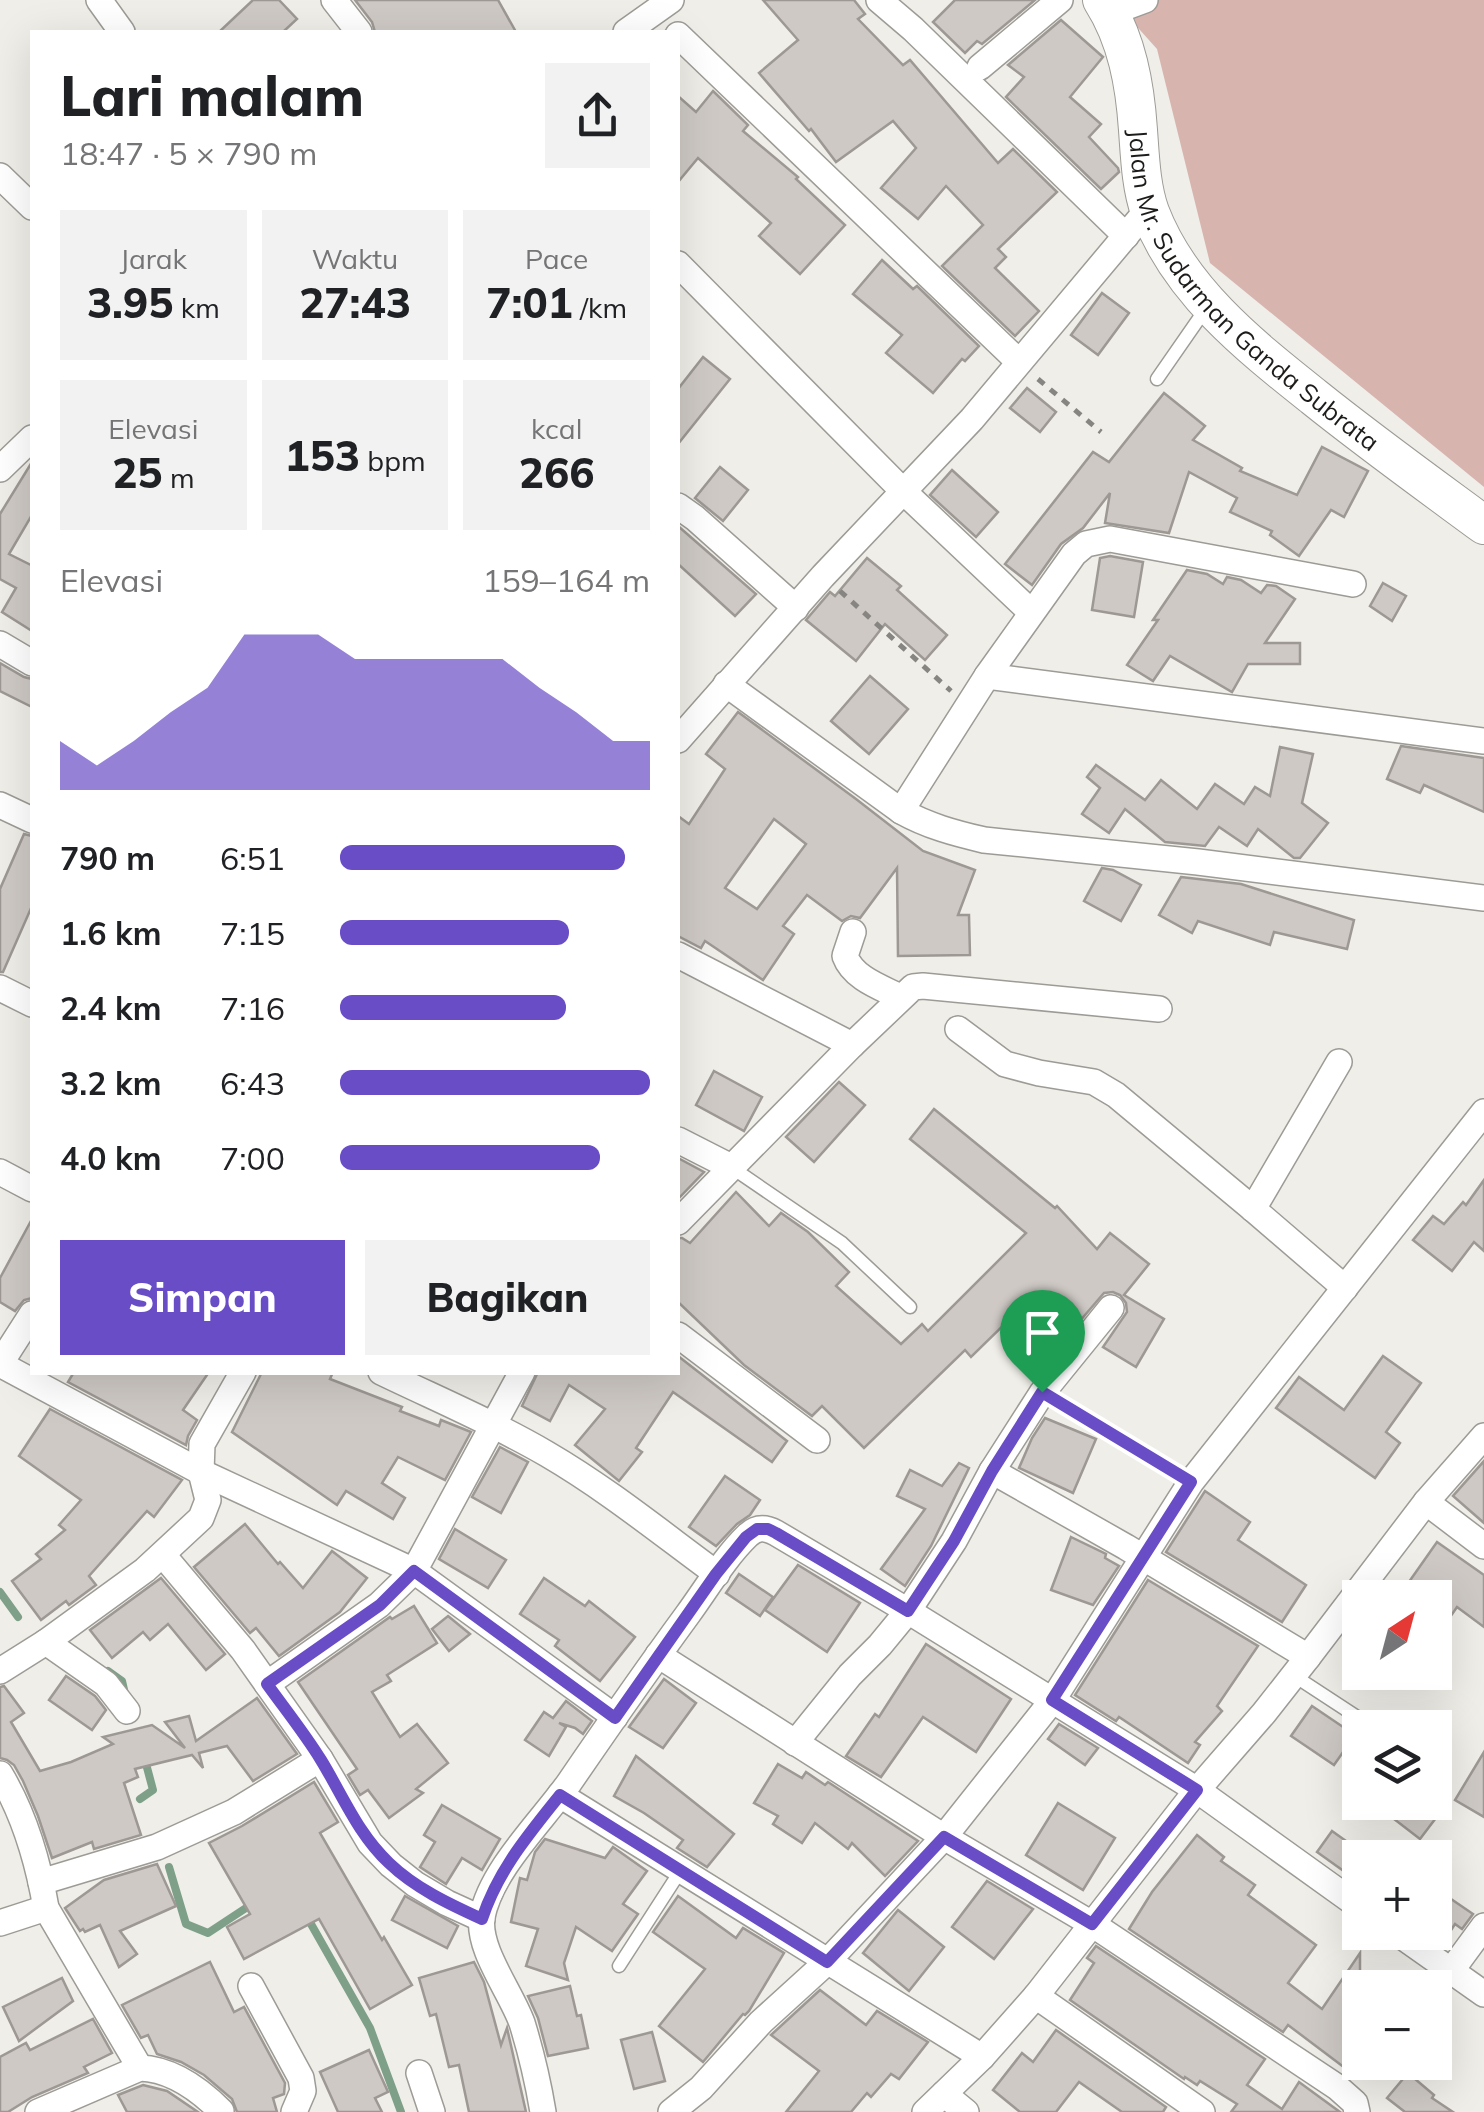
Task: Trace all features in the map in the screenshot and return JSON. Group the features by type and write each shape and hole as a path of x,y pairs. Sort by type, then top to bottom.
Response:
{"street":[{"path":"98,0 120,30"},
{"path":"334,0 357,30"},
{"path":"680,738 823,576 972,418 1137,222 879,0"},
{"path":"980,67 1060,0"},
{"name":"Jalan Mr. Sudarman Ganda Subrata","path":"1119,4 1144,184 1137,222 1160,234 1177,265 1209,304 1274,365 1484,525"},
{"path":"629,30 662,6 674,30"},
{"path":"680,38 1019,362"},
{"path":"0,176 30,205"},
{"path":"680,270 1031,612"},
{"path":"0,469 22,442"},
{"path":"680,508 796,608"},
{"path":"901,812 1031,612 1074,554 1086,544 1110,539 1352,584"},
{"path":"0,644 30,662"},
{"path":"987,676 1484,741"},
{"path":"726,684 901,812 926,825 984,840 1484,898"},
{"path":"0,805 30,819"},
{"path":"853,932 845,956 850,968 900,998"},
{"path":"680,956 852,1044"},
{"path":"0,988 30,1003"},
{"path":"680,1220 852,1044 913,988 1159,1009"},
{"path":"958,1029 1005,1064 1039,1074 1094,1082 1116,1095 1345,1288"},
{"path":"1253,1208 1339,1062"},
{"path":"671,2112 827,1962 944,1837 1052,1700 1191,1482 1484,1112"},
{"path":"680,1141 731,1167"},
{"path":"0,1172 30,1187"},
{"path":"796,1743 908,1611 1042,1392 1111,1308"},
{"path":"30,1317 0,1364 201,1472 414,1571 615,1718"},
{"path":"680,1337 817,1440"},
{"path":"0,1672 163,1555 193,1527 207,1508 208,1500 201,1472 202,1444 241,1375"},
{"path":"388,1375 548,1454 716,1574"},
{"path":"267,1684 380,1605 414,1571 520,1375"},
{"path":"925,2112 982,2057 1036,1996 1197,1790 1301,1666 1426,1502 1484,1436"},
{"path":"992,1471 1142,1558 1301,1666"},
{"path":"1426,1502 1484,1546"},
{"path":"543,2112 537,2073 520,2018 484,1937 482,1919 488,1898 508,1864 716,1574 757,1529 768,1529 908,1611 1197,1790 1342,1894"},
{"path":"163,1555 243,1650 320,1759 370,1843 415,1884 482,1919"},
{"path":"46,1642 106,1684 126,1712"},
{"path":"658,1656 944,1837 1092,1924 1337,2087 1355,2103 1357,2112"},
{"path":"0,1923 44,1895 234,1812 320,1759"},
{"path":"0,1774 22,1816 44,1895 140,2068"},
{"path":"560,1795 982,2057"},
{"path":"1452,1970 1484,1926"},
{"path":"1421,1950 1450,1970"},
{"path":"1452,1972 1484,1994"},
{"path":"251,1986 301,2078 303,2091 294,2112"},
{"path":"1036,1996 1202,2112"},
{"path":"38,2112 140,2068 158,2070 182,2080 207,2096 221,2111"},
{"path":"420,2073 432,2112"},
{"path":"944,2094 966,2112"}],"lane":[{"path":"1157,379 1209,304"},
{"path":"731,1167 842,1242 910,1307"},
{"path":"1301,1666 1353,1710"},
{"path":"619,1966 681,1870"}],"path":[{"path":"1019,362 1101,432"},
{"path":"823,576 968,706"},
{"path":"1042,1392 1191,1482"}],"shaded area":[{"path":"1113,0 1484,0 1484,487 1210,263 1157,49"}],"building":[{"path":"253,0 279,0 297,19 285,30 221,30"},
{"path":"355,0 498,0 515,30 374,30"},
{"path":"763,0 854,0 865,14 858,19 903,65 910,60 998,163 1013,149 1057,192 998,249 1006,257 995,268 1039,311 1015,336 942,266 983,225 946,186 918,219 881,188 916,148 893,121 836,162 759,73 798,40"},
{"path":"955,0 1035,0 982,44 977,41 965,53 933,22"},
{"path":"1061,20 1103,57 1070,97 1101,124 1089,137 1118,168 1119,172 1101,189 1006,97 1024,77 1008,65"},
{"path":"713,91 748,125 743,131 798,177 845,225 800,274 759,236 771,223 698,158 680,180 680,98 696,112"},
{"path":"882,260 913,289 917,286 979,346 965,361 962,359 933,393 886,353 902,335 853,294"},
{"path":"1102,293 1129,313 1098,355 1071,335"},
{"path":"703,357 730,379 680,442 680,386"},
{"path":"1027,388 1056,412 1040,432 1010,408"},
{"path":"1164,393 1205,426 1193,440 1242,468 1240,471 1297,495 1322,447 1368,471 1344,517 1331,510 1299,556 1270,535 1272,531 1230,512 1237,498 1189,472 1169,533 1105,523 1110,493 1083,528 1061,544 1032,585 1005,564 1093,452 1109,462"},
{"path":"30,465 30,518 9,554 30,564 30,630 2,612 16,588 0,579 0,514"},
{"path":"720,467 748,490 723,521 695,498"},
{"path":"952,470 998,512 976,537 930,495"},
{"path":"680,528 756,594 735,616 680,566"},
{"path":"867,558 901,586 897,590 947,635 925,660 885,624 856,661 806,620 830,592 835,596"},
{"path":"1100,558 1143,562 1134,617 1092,610"},
{"path":"1187,570 1207,574 1223,584 1227,577 1241,580 1261,593 1267,585 1276,586 1295,599 1265,643 1300,643 1300,664 1248,664 1232,692 1170,656 1153,681 1127,665"},
{"path":"1383,583 1406,596 1392,621 1370,606"},
{"path":"0,663 30,678 30,706 0,691"},
{"path":"870,676 908,709 869,754 831,721"},
{"path":"738,712 923,851 975,870 958,915 969,915 970,955 898,956 897,868 860,918 851,916 842,921 807,895 783,926 794,934 763,980 705,941 701,948 680,937 680,817 689,824 725,769 706,754","holes":["774,819 806,844 757,909 725,888"]},
{"path":"1401,746 1484,758 1484,812 1424,785 1420,793 1387,779"},
{"path":"1280,747 1313,754 1302,803 1328,823 1300,858 1294,858 1258,829 1247,846 1219,827 1205,846 1165,842 1125,809 1109,833 1082,814 1100,788 1087,777 1096,765 1145,800 1161,780 1197,809 1215,784 1244,804 1255,787 1270,796"},
{"path":"24,834 30,836 30,911 3,972 0,972 0,889"},
{"path":"1102,868 1141,885 1121,921 1084,901"},
{"path":"1181,877 1241,884 1354,920 1347,949 1274,932 1270,945 1198,921 1192,933 1159,915"},
{"path":"714,1071 762,1097 744,1131 696,1105"},
{"path":"839,1082 865,1105 814,1162 786,1137"},
{"path":"934,1109 1057,1206 1097,1249 1110,1233 1149,1264 1124,1295 1164,1319 1136,1367 1103,1347 1127,1312 1120,1295 1104,1293 1073,1329 1019,1310 971,1357 965,1350 864,1448 822,1406 812,1416 744,1365 680,1304 680,1238 690,1243 736,1192 769,1226 781,1213 808,1232 849,1272 836,1286 901,1344 922,1324 928,1331 1026,1233 910,1139"},
{"path":"680,1159 704,1172 680,1197"},
{"path":"1484,1180 1484,1251 1474,1242 1452,1271 1413,1240 1433,1216 1444,1224 1463,1202 1466,1205"},
{"path":"30,1223 30,1298 15,1311 0,1302 0,1278"},
{"path":"1383,1356 1421,1383 1386,1432 1400,1443 1375,1478 1276,1408 1299,1377 1344,1410"},
{"path":"680,1358 787,1441 772,1462 673,1392 636,1448 642,1452 619,1481 575,1445 605,1409 569,1385 550,1421 522,1406 537,1375 680,1375"},
{"path":"72,1375 207,1375 183,1410 197,1420 186,1445 68,1382"},
{"path":"260,1375 332,1375 330,1379 402,1407 400,1411 439,1426 441,1420 471,1432 445,1480 398,1457 382,1483 405,1498 393,1519 346,1491 337,1505 232,1432"},
{"path":"50,1409 182,1480 154,1517 147,1511 89,1576 96,1585 41,1620 12,1581 41,1559 36,1554 65,1530 59,1525 81,1500 19,1456"},
{"path":"1045,1418 1096,1439 1073,1493 1019,1468"},
{"path":"500,1447 528,1462 501,1513 472,1497"},
{"path":"1484,1461 1484,1523 1453,1496"},
{"path":"959,1463 969,1468 931,1546 905,1586 881,1569 925,1509 897,1496 910,1470 942,1486"},
{"path":"725,1476 760,1500 750,1515 716,1546 689,1527"},
{"path":"1205,1491 1250,1522 1238,1540 1306,1585 1282,1622 1166,1552"},
{"path":"245,1524 303,1588 332,1551 367,1578 340,1612 279,1656 256,1628 250,1633 194,1567"},
{"path":"455,1529 506,1560 488,1588 439,1559"},
{"path":"1071,1537 1106,1554 1105,1558 1119,1566 1093,1605 1051,1590"},
{"path":"1437,1542 1484,1575 1484,1627 1457,1607 1452,1614 1452,1580 1410,1580"},
{"path":"798,1565 860,1603 827,1652 765,1610"},
{"path":"739,1574 773,1597 760,1616 726,1593"},
{"path":"161,1578 225,1654 206,1670 168,1624 150,1640 143,1632 112,1658 90,1630"},
{"path":"544,1578 585,1606 589,1601 635,1637 600,1681 555,1646 559,1640 520,1614"},
{"path":"1148,1580 1258,1646 1217,1706 1222,1711 1195,1742 1200,1745 1188,1763 1119,1717 1116,1721 1075,1695"},
{"path":"414,1606 437,1643 387,1675 391,1681 372,1692 400,1737 417,1724 448,1763 416,1789 423,1793 389,1818 368,1790 360,1795 348,1775 357,1769 298,1682 390,1617"},
{"path":"448,1616 470,1634 449,1651 432,1629"},
{"path":"926,1644 1011,1699 976,1752 923,1717 881,1777 846,1756 875,1714 879,1717"},
{"path":"66,1676 95,1696 106,1710 92,1730 49,1700"},
{"path":"664,1679 696,1703 663,1748 629,1727"},
{"path":"4,1686 24,1713 11,1722 40,1771 113,1744 103,1737 152,1725 185,1748 165,1722 189,1716 196,1741 257,1698 297,1754 253,1781 227,1746 199,1753 203,1768 192,1755 135,1769 138,1777 124,1783 141,1835 94,1849 92,1842 52,1858 23,1781 14,1765 0,1758 0,1687"},
{"path":"566,1701 592,1721 583,1734 559,1723 566,1727 549,1756 525,1740 544,1712 553,1718"},
{"path":"1312,1706 1342,1726 1342,1754 1334,1765 1291,1736"},
{"path":"1059,1724 1098,1748 1085,1765 1048,1739"},
{"path":"1484,1752 1484,1817 1455,1800"},
{"path":"636,1756 734,1834 707,1867 677,1848 683,1840 614,1796"},
{"path":"778,1764 802,1778 806,1772 825,1785 828,1782 918,1841 885,1876 852,1843 848,1849 815,1823 802,1843 773,1824 778,1816 754,1803"},
{"path":"314,1782 338,1822 320,1833 412,1985 370,2009 319,1919 244,1959 227,1927 250,1914 209,1843"},
{"path":"1058,1803 1115,1838 1083,1890 1026,1855"},
{"path":"442,1805 500,1839 482,1870 462,1858 446,1884 420,1867 435,1842 424,1835"},
{"path":"1395,1820 1434,1820 1420,1839"},
{"path":"1332,1831 1345,1840 1342,1870 1317,1852"},
{"path":"1197,1835 1224,1857 1221,1861 1255,1885 1248,1895 1316,1945 1288,1983 1322,2009 1342,1980 1342,2066 1288,2025 1283,2032 1129,1929 1152,1892"},
{"path":"545,1839 605,1858 613,1847 647,1871 623,1904 638,1914 612,1951 576,1927 564,1963 568,1980 526,1966 538,1929 511,1922 520,1878 527,1880 535,1852"},
{"path":"157,1864 176,1906 120,1931 137,1954 119,1967 100,1925 80,1931 65,1908 104,1880"},
{"path":"987,1881 1033,1909 994,1959 952,1927"},
{"path":"405,1896 458,1926 447,1948 392,1920"},
{"path":"678,1896 736,1938 743,1928 784,1953 749,2011 703,2062 659,2026 705,1969 653,1932"},
{"path":"1452,1900 1473,1914 1462,1929 1455,1924 1452,1929"},
{"path":"898,1910 944,1947 909,1991 863,1953"},
{"path":"1096,1946 1265,2059 1247,2085 1282,2109 1299,2082 1340,2112 1231,2112 1237,2104 1200,2081 1197,2085 1184,2079 1070,2000 1094,1963 1087,1958"},
{"path":"1360,1953 1360,1970 1348,1970"},
{"path":"210,1962 234,2012 244,2007 285,2083 284,2094 273,2098 277,2112 237,2112 232,2099 204,2075 157,2054 148,2035 141,2038 122,2005"},
{"path":"474,1962 484,1982 501,2045 507,2028 526,2112 469,2112 459,2065 449,2067 436,2014 430,2016 419,1978"},
{"path":"62,1978 73,2001 19,2041 3,2007"},
{"path":"570,1986 588,2048 548,2056 528,1996"},
{"path":"820,1990 866,2025 877,2011 928,2042 899,2079 891,2074 851,2112 786,2112 819,2071 771,2035"},
{"path":"93,2019 112,2053 84,2067 88,2073 8,2112 0,2112 0,2057 26,2043 30,2050"},
{"path":"1056,2030 1166,2107 1163,2112 1122,2112 1079,2082 1056,2112 1020,2112 993,2090 1022,2053 1033,2062"},
{"path":"652,2032 665,2081 634,2089 621,2040"},
{"path":"369,2050 388,2092 375,2098 382,2112 338,2112 320,2072"},
{"path":"1402,2080 1416,2080 1434,2095 1432,2098 1453,2112 1405,2112 1387,2098"},
{"path":"143,2085 167,2091 198,2112 127,2112 118,2095"}],"waterway":[{"path":"0,1592 18,1617"},
{"path":"108,1671 122,1681 125,1694"},
{"path":"140,1799 153,1790 145,1760"},
{"path":"169,1867 186,1924 208,1933 252,1904"},
{"path":"307,1917 370,2028 401,2112"}],"route":[{"path":"1042,1392 1191,1482 1052,1700 1197,1790 1092,1924 944,1837 827,1962 560,1795 514,1852 488,1898 482,1919 447,1903 391,1866 370,1843 320,1759 267,1684 380,1605 414,1571 615,1718 716,1574 746,1537 763,1528 908,1611 1042,1392"}]}
